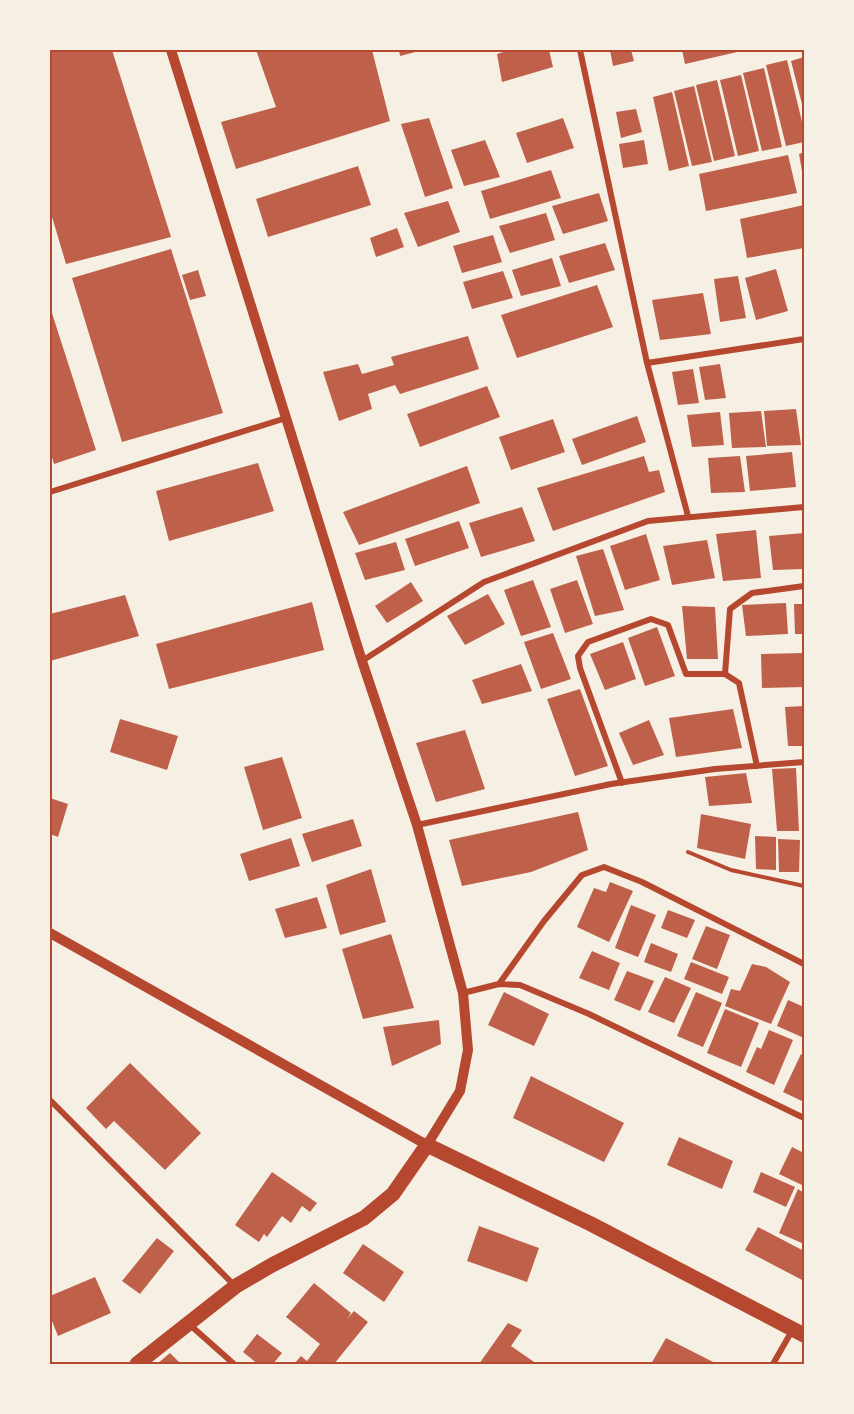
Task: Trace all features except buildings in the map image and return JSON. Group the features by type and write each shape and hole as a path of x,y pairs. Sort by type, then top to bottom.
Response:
{"main road":[{"path":"137,1365 236,1286 272,1264 364,1218 393,1194 427,1145 591,1224 799,1330"}],"street":[{"path":"50,933 427,1145 460,1091 468,1050 463,993 417,825 362,661 171,50"},
{"path":"580,50 647,363 688,516"},
{"path":"647,363 804,339"},
{"path":"50,492 286,418"},
{"path":"362,661 484,582 648,520 804,507"},
{"path":"725,674 730,609 752,593 804,586"},
{"path":"622,783 580,668 578,656 588,642 651,619 668,625 686,674 725,674 739,683 756,766"},
{"path":"417,825 622,783 804,762"},
{"path":"499,984 544,921 582,875 604,867 642,882 804,964"},
{"path":"463,993 499,984 520,985 589,1014 804,1118"},
{"path":"50,1100 236,1286"},
{"path":"190,1325 234,1365"},
{"path":"773,1365 799,1330"}],"path":[{"path":"688,852 731,870 804,886"}]}
